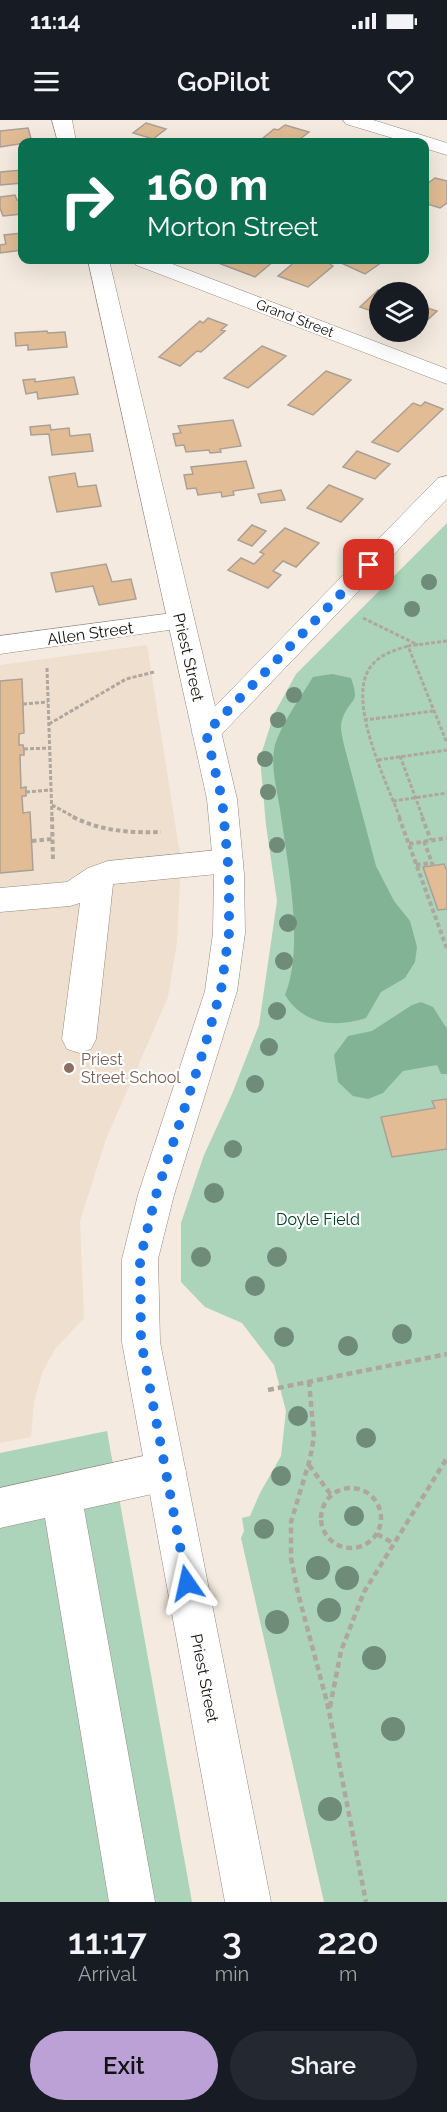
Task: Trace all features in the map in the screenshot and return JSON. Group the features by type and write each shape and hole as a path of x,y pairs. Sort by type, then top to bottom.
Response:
{"main road":[{"path":"62,120 67,138"},
{"path":"352,120 411,138"},
{"path":"429,144 447,149"},
{"name":"Priest Street","path":"99,264 222,799 228,861 229,933 221,990 156,1195 140,1259 141,1341 248,1902"},
{"name":"Grand Street","path":"154,264 447,377"},
{"path":"206,733 447,484"},
{"name":"Allen Street","path":"0,645 180,621"},
{"path":"0,900 55,896 80,891 99,876 108,873 228,861"},
{"path":"79,1039 99,876"},
{"path":"0,1508 166,1471"},
{"path":"61,1495 132,1902"}],"path":[{"path":"354,614 418,645"},
{"path":"47,639 55,896"},
{"path":"447,641 408,646 387,653 371,666 366,674 360,697 364,720 416,865 445,936 447,950"},
{"path":"408,646 447,743"},
{"path":"49,725 126,679 154,672"},
{"path":"23,704 48,702"},
{"path":"364,720 434,711"},
{"path":"24,749 50,748"},
{"path":"378,760 447,750"},
{"path":"399,756 431,840"},
{"path":"26,792 51,790"},
{"path":"393,801 447,793"},
{"path":"51,805 89,825 109,831 132,834 163,832"},
{"path":"409,844 447,838"},
{"path":"32,841 52,839"},
{"path":"416,865 432,864 424,842"},
{"path":"268,1390 447,1354"},
{"path":"309,1381 316,1417 309,1465 293,1507 290,1542 297,1584 329,1711 366,1902"},
{"path":"329,1711 345,1641 364,1592 447,1458"},
{"path":"309,1465 331,1495"},
{"path":"347,1488 365,1492 378,1506 381,1517 377,1533 369,1544 348,1549 330,1539 324,1530 321,1511 331,1495 347,1488"},
{"path":"377,1533 393,1543"}],"shaded area":[{"name":"Priest Street School","path":"147,645 181,861 177,942 168,997 106,1139 80,1221 84,1318 55,1349 43,1371 34,1401 31,1437 0,1443 0,665"}],"green space":[{"name":"Doyle Field","path":"447,523 447,1902 324,1902 241,1538 244,1531 242,1518 250,1516 281,1456 286,1411 274,1365 242,1323 205,1307 181,1282 181,1223 204,1155 232,1094 259,1025 277,901 266,825 260,758 274,714 296,674"},
{"path":"332,674 351,678 354,686 354,699 346,710 341,724 344,745 376,866 394,901 410,921 417,947 415,962 405,978 381,992 366,1018 343,1023 311,1018 301,1013 285,995 294,953 293,903 273,764 274,750 280,733 313,677"},
{"path":"421,1002 433,1007 447,1029 447,1074 441,1074 437,1065 403,1071 383,1093 368,1099 353,1096 338,1082 334,1055 348,1036 372,1031 412,1005"},
{"path":"107,1431 192,1902 0,1902 0,1453"}],"building":[{"path":"146,123 166,129 154,138 133,133"},
{"path":"285,125 309,132 301,138 263,138 274,129 278,130"},
{"path":"28,128 31,138 18,138 18,144 0,147 0,131"},
{"path":"18,170 18,183 0,185 0,172"},
{"path":"435,178 447,181 447,203 440,208 429,205 429,182"},
{"path":"15,195 18,200 18,214 3,216 0,197"},
{"path":"18,233 18,251 0,253 0,245 6,244 4,235"},
{"path":"221,264 270,264 255,277"},
{"path":"292,264 330,264 333,266 308,287 278,276"},
{"path":"343,264 379,264 365,274"},
{"path":"369,298 369,310 360,307"},
{"path":"429,308 437,311 429,319"},
{"path":"208,318 227,325 221,330 225,331 201,352 197,351 180,366 159,357 200,321 203,323"},
{"path":"47,331 48,333 65,332 67,347 28,350 28,345 16,346 15,333"},
{"path":"262,346 286,356 248,388 224,378"},
{"path":"326,371 351,380 313,415 288,405"},
{"path":"74,377 78,394 38,399 37,392 26,394 23,380 35,379 35,382"},
{"path":"425,402 443,409 398,452 372,442 413,403 421,406"},
{"path":"233,420 241,446 210,453 209,450 186,452 184,445 176,446 173,434 181,433 178,426"},
{"path":"50,425 51,430 69,428 70,436 90,434 93,451 52,455 49,434 31,435 30,427"},
{"path":"357,451 390,464 375,479 343,467"},
{"path":"246,461 254,488 233,491 234,495 222,497 221,492 198,495 196,488 187,489 184,475 193,474 191,467"},
{"path":"75,473 78,487 96,485 101,506 57,512 49,477"},
{"path":"329,485 363,499 341,522 307,508"},
{"path":"281,490 285,500 261,503 258,494"},
{"path":"252,525 266,531 252,546 238,540"},
{"path":"285,528 319,543 296,567 283,561 273,571 281,575 268,588 228,570 241,558 254,564 264,554 260,552"},
{"path":"106,564 112,582 131,579 136,599 99,605 93,586 56,592 51,573"},
{"path":"22,679 24,733 19,734 19,745 23,745 24,755 20,755 21,788 26,787 26,796 22,796 23,813 30,812 33,870 0,873 0,681"},
{"path":"444,864 447,871 447,909 438,910 423,867"},
{"path":"447,1099 447,1149 392,1157 381,1117 435,1108 432,1101"}],"place":[{"name":"Priest Street School","path":"69,1068"}],"route":[{"path":"187,1583 141,1341 140,1259 156,1195 221,990 229,933 229,874 222,799 206,733 369,565"}]}
